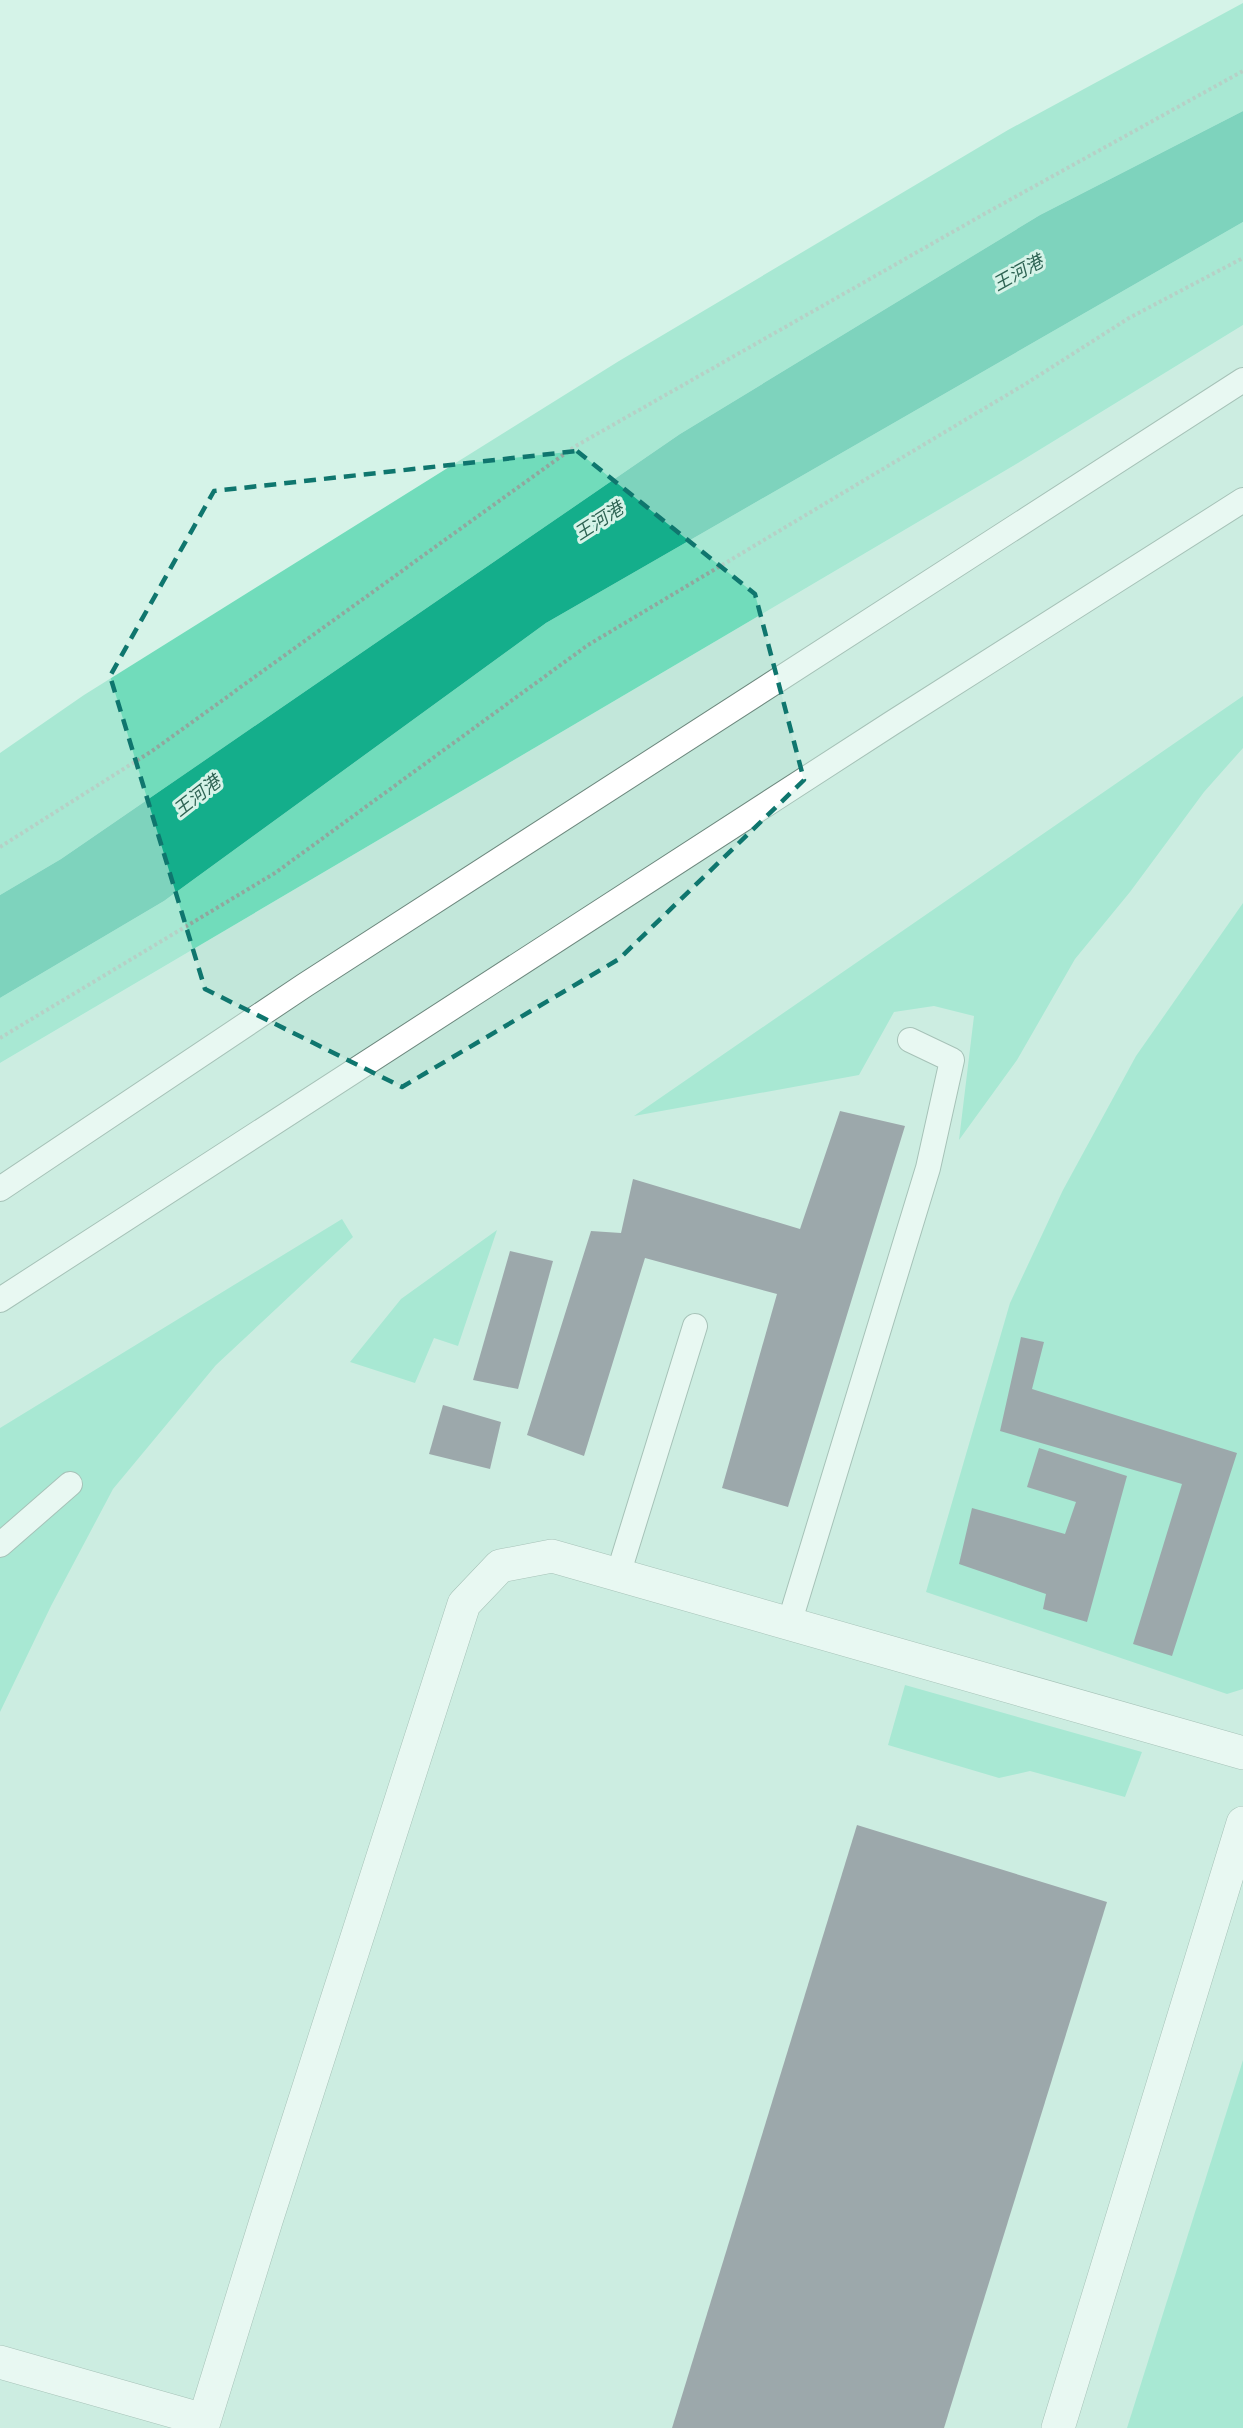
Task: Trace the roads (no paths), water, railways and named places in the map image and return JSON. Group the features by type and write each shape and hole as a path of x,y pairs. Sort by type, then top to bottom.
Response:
{"street":[{"path":"0,2362 203,2424 464,1604 500,1566 552,1556 1243,1754"},
{"path":"1058,2428 1243,1823"}],"lane":[{"path":"0,1189 305,985 1243,380"},
{"path":"0,1300 862,742 1243,500"},
{"path":"789,1624 928,1168 952,1060 910,1040"},
{"path":"618,1575 695,1326"},
{"path":"0,1545 70,1484"}],"water":[{"name":"王河港","path":"1243,111 1243,222 546,623 164,901 0,998 0,895 61,859 680,434 1040,215"}]}
